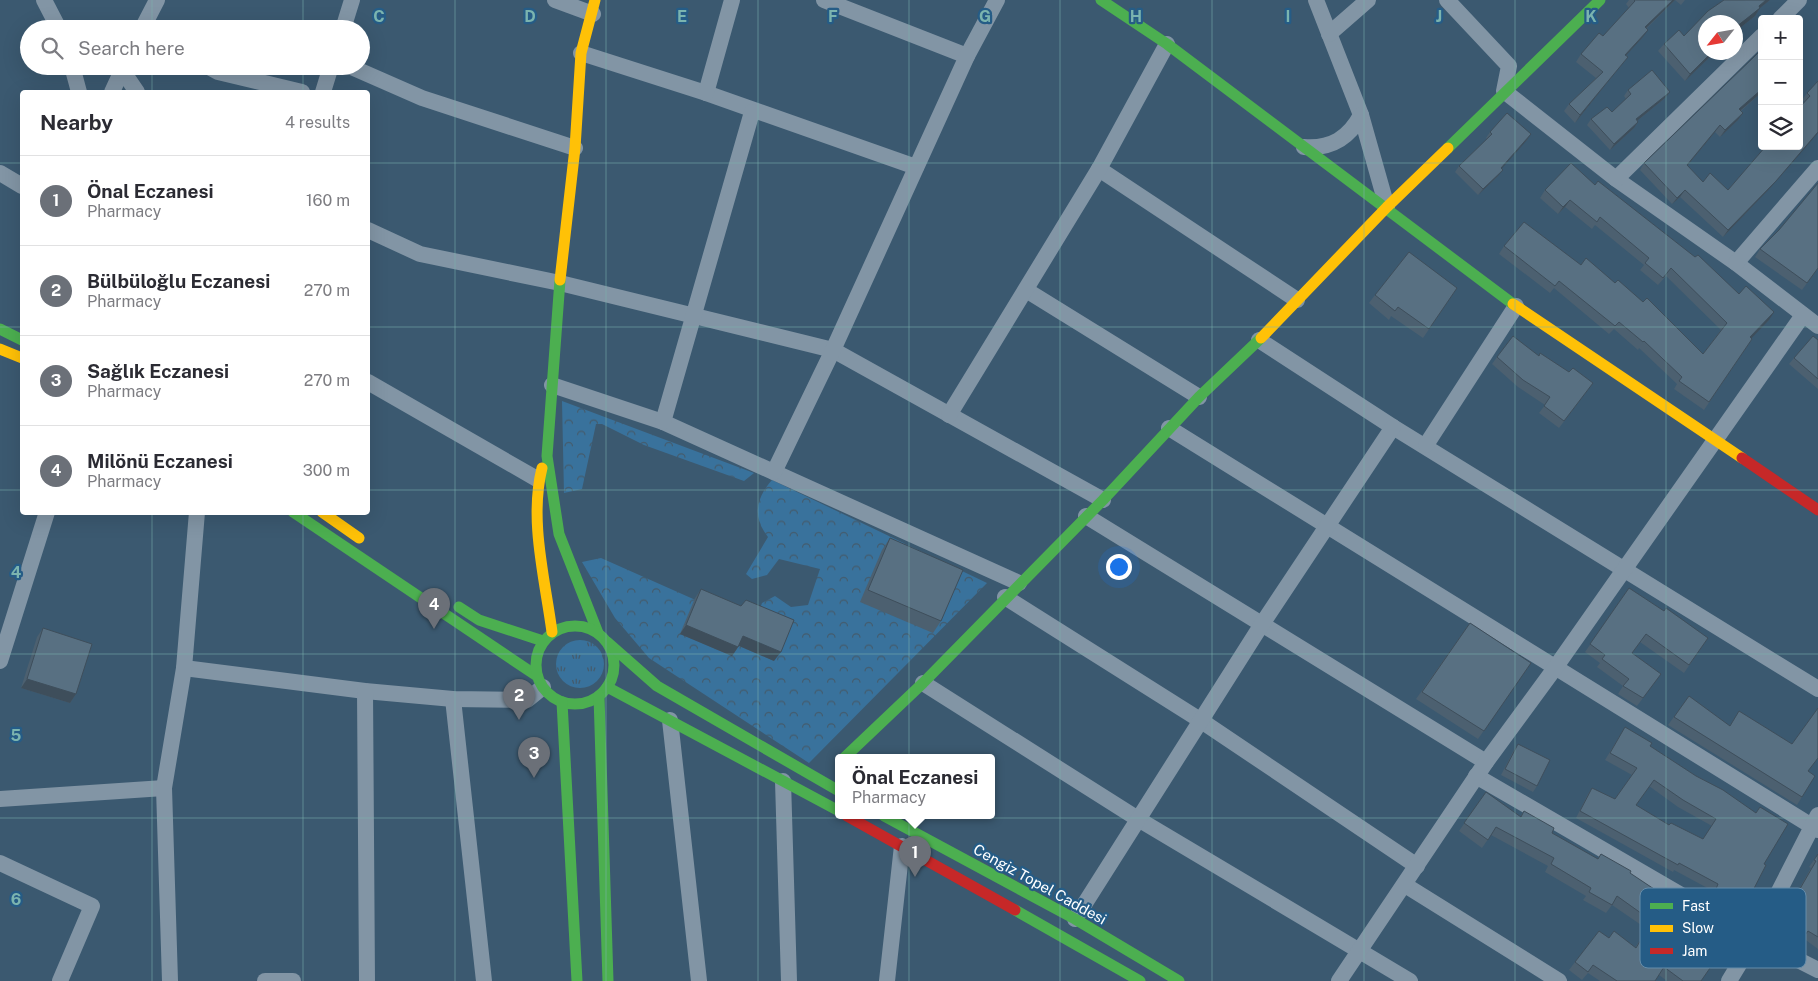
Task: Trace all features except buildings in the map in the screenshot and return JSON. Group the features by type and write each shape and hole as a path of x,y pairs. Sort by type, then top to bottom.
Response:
{"street":[{"path":"44,0 55,20"},
{"path":"147,20 157,0"},
{"path":"346,20 352,0"},
{"path":"555,0 594,7 582,54 575,148 560,283 547,456 559,534 598,633"},
{"path":"706,94 732,0"},
{"path":"824,0 967,56"},
{"path":"774,472 833,350 967,56 997,0"},
{"path":"1101,0 1167,44 1387,207 1516,306 1818,510"},
{"path":"1316,0 1361,115 1387,207"},
{"path":"1329,34 1368,0"},
{"path":"1447,0 1509,66 1504,91"},
{"path":"848,754 923,683 1005,597 1104,500 1169,428 1259,340 1387,207 1504,91 1600,0"},
{"path":"1784,15 1799,0"},
{"path":"1616,179 1758,40"},
{"path":"950,415 1099,169 1167,44"},
{"path":"582,54 706,94 752,112 916,168"},
{"path":"74,75 78,90"},
{"path":"113,90 120,75"},
{"path":"127,75 136,90"},
{"path":"231,75 294,90"},
{"path":"323,90 328,75"},
{"path":"370,75 422,98 575,148"},
{"path":"1504,91 1616,179 1736,263 1818,326"},
{"path":"663,422 752,112"},
{"path":"1304,147 1322,146 1341,140 1350,133 1361,115"},
{"path":"1736,263 1818,168"},
{"path":"1099,169 1297,300"},
{"path":"0,173 20,185"},
{"path":"370,231 420,254 560,283 833,350 1104,500"},
{"path":"1026,290 1199,397"},
{"path":"1426,445 1516,306"},
{"path":"1339,981 1405,885 1476,776 1555,668 1802,315"},
{"path":"0,329 20,339"},
{"path":"1259,340 1393,426 1818,689"},
{"path":"0,349 20,357"},
{"path":"370,383 537,479"},
{"path":"552,385 663,422 1019,583"},
{"path":"1075,919 1326,524 1393,426"},
{"path":"1169,428 1555,668 1816,824 1782,888"},
{"path":"547,456 537,479 540,537 552,632"},
{"path":"0,660 46,515"},
{"path":"170,981 164,788 184,668 197,515"},
{"path":"297,515 540,682 551,696 562,702 575,704 588,702 603,691 612,676 614,664 607,642"},
{"path":"326,515 369,545"},
{"path":"1086,516 1486,762"},
{"path":"1005,597 1200,720 1417,866"},
{"path":"447,599 478,620 518,631 544,641"},
{"path":"184,668 365,690 453,698 527,700 540,682 536,664 538,652 544,641 552,632 563,627 587,628 598,633 657,686 835,789"},
{"path":"923,683 1138,819 1410,981"},
{"path":"365,690 367,981"},
{"path":"603,691 670,720 835,809"},
{"path":"603,691 608,981"},
{"path":"453,698 484,981"},
{"path":"562,702 577,981"},
{"path":"670,720 699,981"},
{"path":"820,781 835,768"},
{"path":"1476,776 1669,888"},
{"path":"783,781 790,981"},
{"path":"0,801 164,788"},
{"path":"852,819 1140,981"},
{"name":"Cengiz Topel Caddesi","path":"890,819 1075,919 1179,981"},
{"path":"887,981 902,846"},
{"path":"0,863 92,906 60,981"},
{"path":"1405,885 1558,981"},
{"path":"1806,964 1818,970"},
{"path":"1729,981 1737,968"},
{"path":"265,981 293,981"}],"green space":[{"path":"562,401 754,473 744,481 644,445 602,424 596,424 582,489 564,493"},
{"path":"772,480 987,583 809,763 649,658 615,618 582,562 601,558 754,626 762,603 775,596 791,607 808,605 820,569 779,559 767,575 752,579 746,574 768,537 760,522 758,508 762,494"},
{"path":"575,640 585,640 597,647 604,659 604,669 597,681 585,688 575,688 567,684 560,677 556,669 556,659 560,651 567,644"}],"traffic: fast":[{"path":"1101,0 1167,44 1513,304"},
{"path":"1448,148 1600,0"},
{"path":"560,280 547,456 559,534 598,633"},
{"path":"0,329 20,339"},
{"path":"848,754 923,683 1103,500 1199,397 1261,338"},
{"path":"297,515 537,676"},
{"path":"459,607 479,620 543,641"},
{"path":"575,626 590,629 607,643 611,650 614,665 611,680 597,697 590,701 575,704 560,701 543,687 539,680 536,665 539,650 553,633 560,629 575,626"},
{"path":"607,642 657,686 835,789"},
{"path":"607,687 835,809"},
{"path":"599,696 608,981"},
{"path":"562,702 577,981"},
{"path":"890,819 1075,919 1179,981"},
{"path":"1015,910 1140,981"}],"traffic: slow":[{"path":"560,280 575,148 581,53 595,0"},
{"path":"1261,338 1387,207 1448,148"},
{"path":"1513,304 1742,458"},
{"path":"0,349 20,357"},
{"path":"542,468 538,488 538,529 542,571 552,632"},
{"path":"326,515 359,538"}],"traffic: jam":[{"path":"1742,458 1818,510"},
{"path":"852,819 1015,910"}],"place":[{"name":"Milönü Eczanesi","path":"434,629"},
{"name":"Bülbüloğlu Eczanesi","path":"519,720"},
{"name":"Sağlık Eczanesi","path":"534,778"},
{"name":"Önal Eczanesi","path":"915,877"}]}
